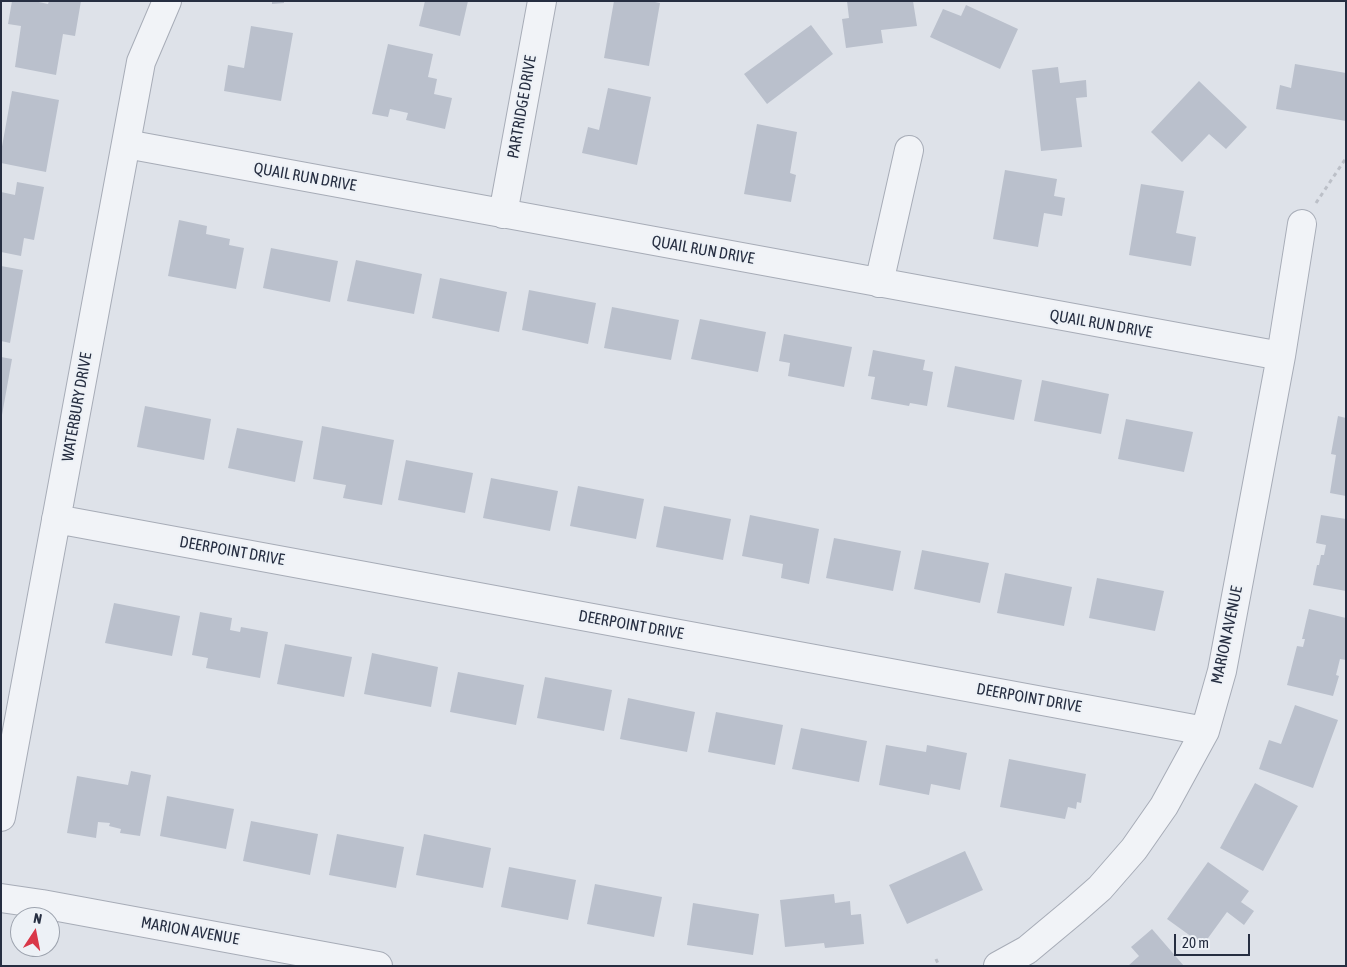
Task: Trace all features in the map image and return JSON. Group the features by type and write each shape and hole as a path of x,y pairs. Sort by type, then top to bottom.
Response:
{"street":[{"name":"WATERBURY DRIVE","path":"1,817 141,62 168,1"},
{"name":"PARTRIDGE DRIVE","path":"503,214 542,1"},
{"name":"QUAIL RUN DRIVE","path":"126,144 1280,356"},
{"path":"878,283 909,150"},
{"name":"MARION AVENUE","path":"998,966 1027,950 1100,888 1134,849 1164,806 1205,731 1222,671 1280,356 1302,224"},
{"name":"DEERPOINT DRIVE","path":"56,519 1205,731"},
{"name":"MARION AVENUE","path":"1,898 378,966"}],"path":[{"path":"1302,224 1346,158"},
{"path":"936,959 939,966"}],"building":[{"path":"12,1 34,1 48,4 49,1 81,1 75,36 63,34 56,75 15,67 21,26 8,24"},
{"path":"272,1 284,1 284,3 272,4"},
{"path":"425,1 468,1 460,36 419,26"},
{"path":"614,1 650,1 660,3 649,66 604,58"},
{"path":"847,1 913,1 917,26 881,30 883,43 846,48 842,19 849,18"},
{"path":"966,5 1018,29 1000,69 930,37 943,9 961,16"},
{"path":"811,25 833,54 767,104 744,74"},
{"path":"251,26 293,33 281,101 224,91 228,65 244,68"},
{"path":"388,44 433,54 428,77 437,79 434,94 452,98 445,129 406,120 408,113 390,109 388,117 372,114"},
{"path":"1295,64 1346,73 1346,121 1276,109 1280,85 1291,88"},
{"path":"1058,67 1060,83 1086,80 1087,97 1076,98 1082,147 1041,151 1032,70"},
{"path":"1199,81 1247,127 1226,149 1209,134 1182,162 1151,132"},
{"path":"608,88 651,97 637,165 582,153 588,127 599,130"},
{"path":"12,91 59,100 46,172 1,163 1,152"},
{"path":"757,124 797,132 790,173 796,175 791,202 744,194"},
{"path":"1005,170 1057,179 1054,196 1065,198 1062,216 1044,213 1038,247 993,239"},
{"path":"17,182 44,187 34,240 24,238 21,256 1,252 1,192 15,195"},
{"path":"1141,184 1184,191 1176,233 1196,237 1191,266 1129,255"},
{"path":"179,220 207,226 206,234 230,239 229,245 244,248 236,289 168,276"},
{"path":"271,248 338,261 330,302 263,288"},
{"path":"356,260 422,274 414,314 347,301"},
{"path":"1,266 23,270 10,343 1,341"},
{"path":"440,278 507,292 499,332 432,318"},
{"path":"529,290 596,303 588,344 522,330"},
{"path":"612,307 679,320 671,360 604,348"},
{"path":"700,319 766,332 758,372 691,359"},
{"path":"784,334 852,347 844,387 788,376 790,363 779,361"},
{"path":"873,350 925,360 923,370 933,372 927,406 910,403 909,406 871,399 875,377 868,376"},
{"path":"1,357 12,359 2,415 1,415"},
{"path":"955,366 1022,380 1014,420 947,407"},
{"path":"1042,380 1109,394 1101,434 1034,421"},
{"path":"145,406 211,419 204,460 137,447"},
{"path":"1338,416 1346,418 1346,496 1330,493 1336,455 1331,454"},
{"path":"1126,419 1193,432 1184,472 1118,459"},
{"path":"322,426 394,440 382,505 343,498 346,485 313,479"},
{"path":"237,428 303,441 295,482 228,468"},
{"path":"406,460 473,473 465,513 398,500"},
{"path":"491,478 558,491 550,531 483,518"},
{"path":"578,486 644,499 636,539 570,526"},
{"path":"664,506 731,519 723,560 656,547"},
{"path":"750,515 819,529 809,584 781,578 783,564 742,556"},
{"path":"1321,515 1346,519 1346,591 1313,585 1317,565 1319,565 1321,555 1324,555 1326,545 1316,543"},
{"path":"834,538 901,551 893,591 826,578"},
{"path":"922,550 989,563 980,603 914,589"},
{"path":"1005,573 1072,587 1064,626 997,613"},
{"path":"1097,578 1164,591 1155,631 1089,618"},
{"path":"114,603 180,616 172,656 105,643"},
{"path":"1309,609 1346,618 1346,660 1340,659 1336,675 1339,676 1333,696 1287,685 1297,646 1303,647 1305,639 1302,639"},
{"path":"200,612 232,618 230,630 240,632 241,627 268,632 260,678 206,668 208,658 192,655"},
{"path":"285,644 352,657 344,697 277,684"},
{"path":"372,653 438,667 431,707 364,694"},
{"path":"458,672 524,685 516,725 450,712"},
{"path":"545,677 612,690 604,731 537,718"},
{"path":"628,698 695,712 687,752 620,739"},
{"path":"1295,705 1338,720 1313,788 1259,769 1269,740 1281,744"},
{"path":"716,712 783,725 775,765 708,752"},
{"path":"801,728 867,741 859,782 792,769"},
{"path":"886,745 926,752 927,745 967,753 960,790 931,784 929,795 879,785"},
{"path":"1009,759 1086,774 1081,803 1077,802 1076,809 1068,807 1065,819 1000,807"},
{"path":"131,771 151,775 140,836 120,833 121,829 109,826 110,823 98,822 96,838 67,833 77,776 128,785"},
{"path":"1255,783 1298,806 1263,871 1220,848"},
{"path":"167,796 234,809 226,849 160,836"},
{"path":"251,821 318,834 310,875 243,861"},
{"path":"337,834 404,847 396,888 329,875"},
{"path":"424,834 491,848 483,888 416,875"},
{"path":"965,851 983,890 907,924 889,885"},
{"path":"1208,862 1249,891 1241,902 1254,911 1244,925 1227,912 1203,945 1167,919"},
{"path":"509,867 576,880 568,920 501,907"},
{"path":"595,884 662,897 654,937 587,924"},
{"path":"834,894 835,903 850,901 851,915 861,914 864,944 825,948 824,943 785,947 780,900"},
{"path":"693,903 759,914 753,955 687,945"},
{"path":"1152,929 1184,966 1128,966 1139,956 1131,947"}]}
